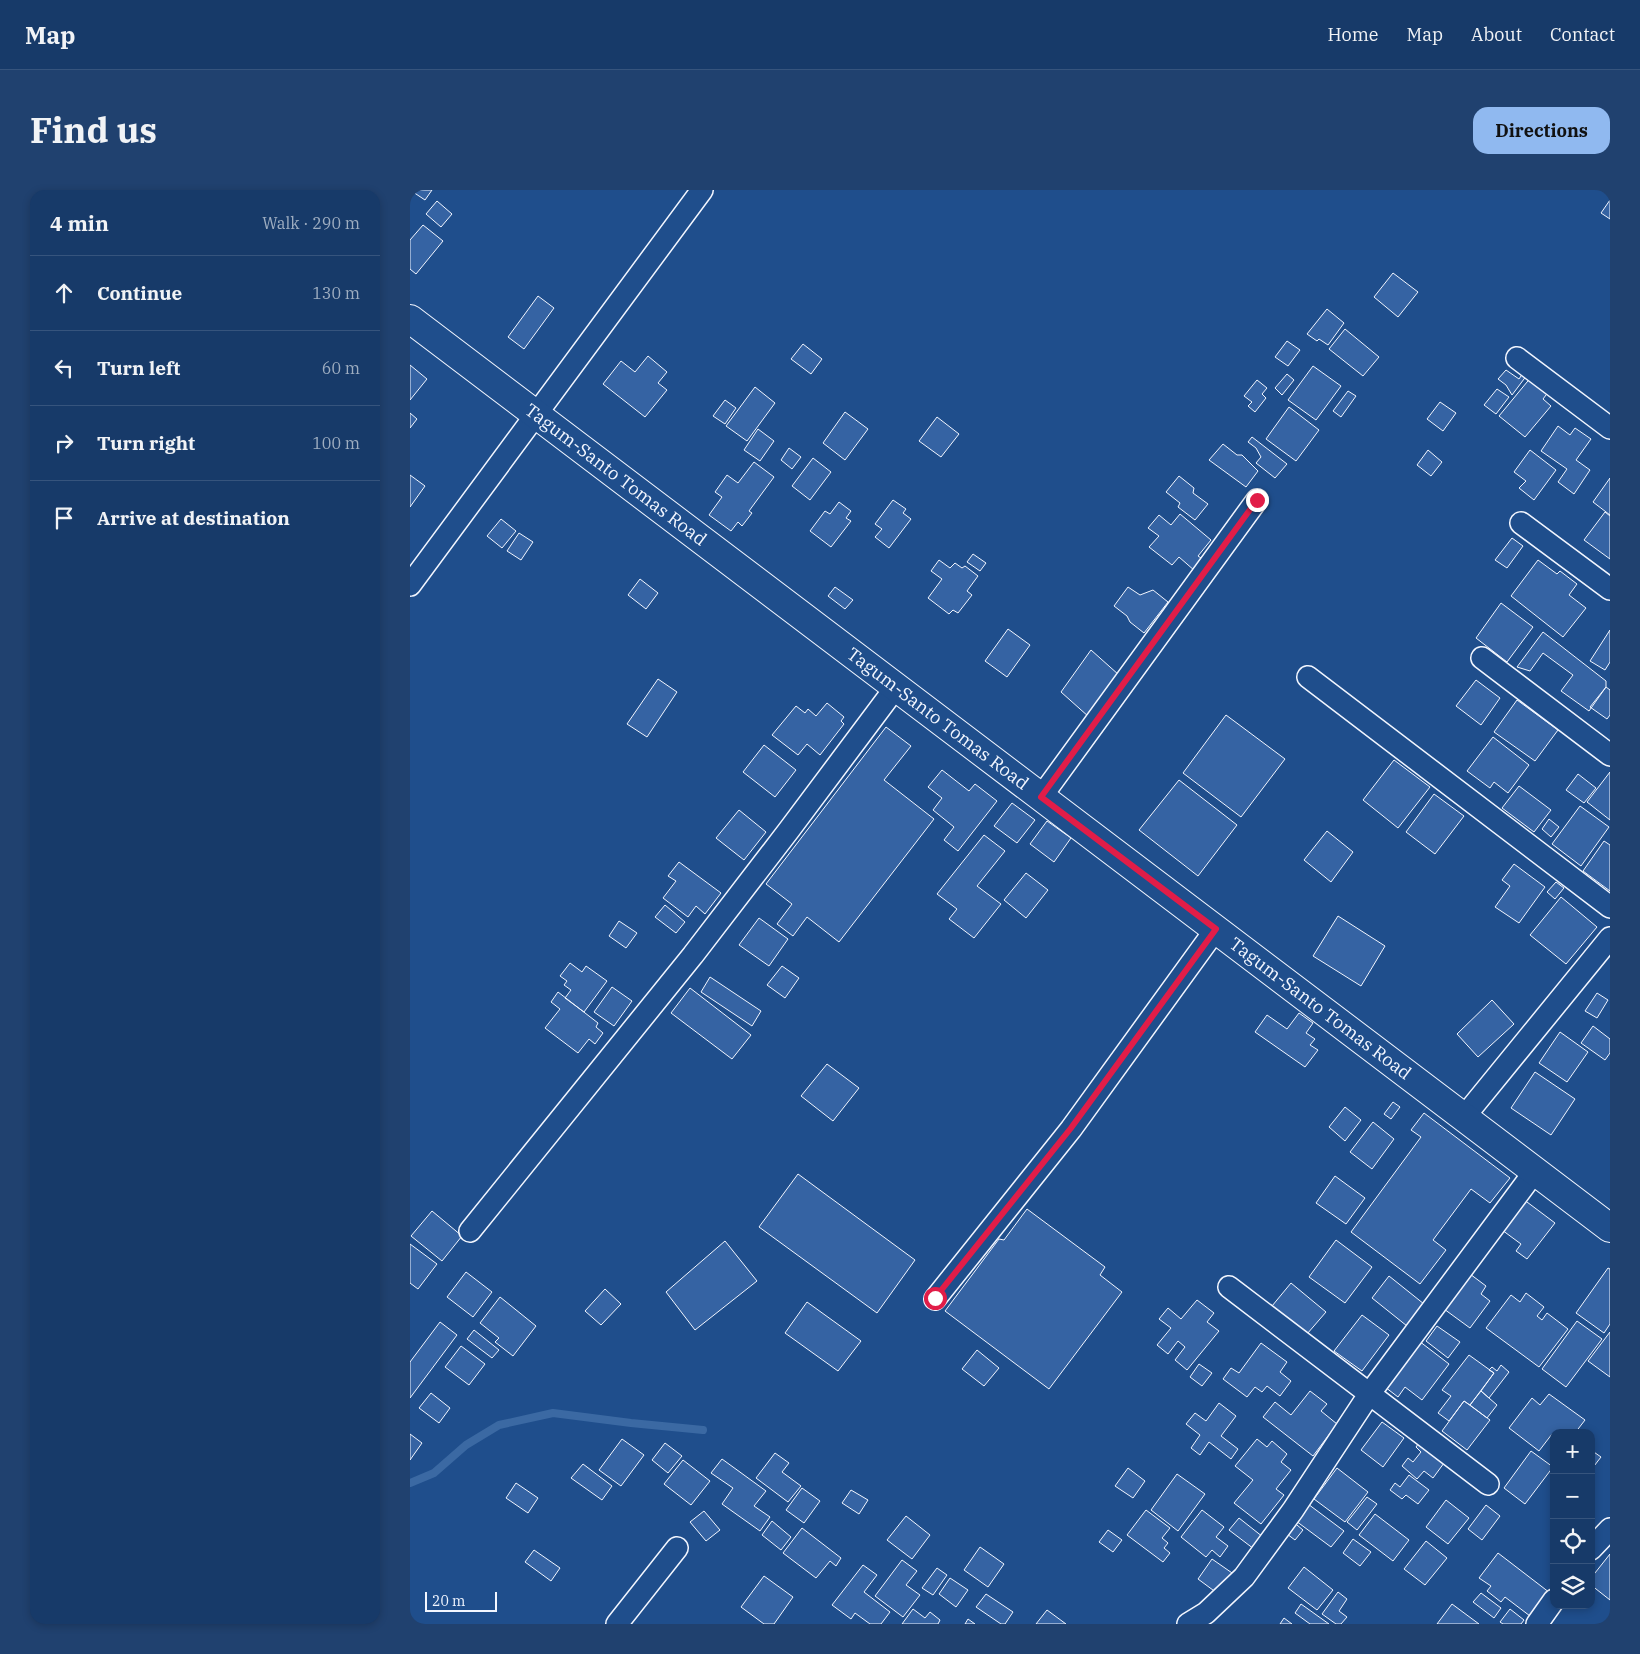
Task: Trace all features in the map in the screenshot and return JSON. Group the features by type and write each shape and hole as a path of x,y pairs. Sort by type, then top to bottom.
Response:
{"main road":[{"name":"Tagum-Santo Tomas Road","path":"410,319 1610,1228"}],"street":[{"path":"410,585 702,190"},
{"path":"1517,358 1610,428"},
{"path":"1041,797 1257,500"},
{"path":"1521,523 1610,589"},
{"path":"1482,658 1610,755"},
{"path":"1308,677 1610,907"},
{"path":"470,1231 693,955 896,686"},
{"path":"935,1298 1071,1128 1216,929"},
{"path":"1464,1117 1610,938"},
{"path":"1188,1624 1206,1613 1244,1577 1293,1510 1370,1393 1535,1171"},
{"path":"1228,1287 1488,1484"},
{"path":"1595,1546 1610,1530"},
{"path":"617,1624 677,1548"},
{"path":"1537,1624 1550,1606"}],"building":[{"path":"410,190 432,190 425,200"},
{"path":"1610,200 1610,219 1601,213"},
{"path":"437,201 452,214 441,227 426,214"},
{"path":"423,225 443,241 416,274 410,269 410,240"},
{"path":"1393,273 1418,292 1398,317 1374,297"},
{"path":"538,296 554,308 524,349 508,337"},
{"path":"1327,309 1344,323 1328,345 1319,339 1317,341 1307,334"},
{"path":"1345,329 1379,357 1363,376 1329,349"},
{"path":"1287,341 1300,350 1288,366 1275,357"},
{"path":"803,344 822,359 811,374 791,359"},
{"path":"648,356 667,372 658,383 667,390 645,417 603,384 621,361 635,372"},
{"path":"410,365 427,379 410,400"},
{"path":"1313,366 1341,386 1316,420 1288,400"},
{"path":"1506,370 1519,379 1523,373 1527,375 1512,395 1506,385 1498,379"},
{"path":"1287,374 1294,380 1282,395 1275,388"},
{"path":"1532,376 1549,391 1543,399 1551,406 1525,437 1499,416"},
{"path":"1257,380 1267,388 1262,394 1266,398 1255,412 1248,406 1252,402 1244,396"},
{"path":"755,387 775,403 747,441 726,426"},
{"path":"1497,389 1509,397 1496,414 1484,405"},
{"path":"1348,391 1356,396 1341,417 1333,411"},
{"path":"725,400 736,408 725,424 713,416"},
{"path":"1440,402 1456,413 1443,431 1427,419"},
{"path":"1289,407 1319,430 1296,461 1266,439"},
{"path":"845,412 868,429 845,460 823,443"},
{"path":"410,413 417,419 410,428"},
{"path":"937,417 959,434 941,457 919,441"},
{"path":"1558,426 1570,435 1575,428 1591,439 1576,460 1590,470 1574,494 1558,482 1567,469 1541,451"},
{"path":"758,429 774,441 760,461 744,450"},
{"path":"1252,437 1287,464 1275,478 1256,463 1261,457 1256,448 1248,442"},
{"path":"1223,444 1237,455 1242,455 1258,471 1246,487 1209,460"},
{"path":"789,448 801,457 792,469 781,460"},
{"path":"1428,450 1442,462 1431,476 1417,465"},
{"path":"1530,450 1556,470 1534,500 1519,488 1526,481 1514,472"},
{"path":"813,458 831,472 810,500 792,486"},
{"path":"754,462 774,477 749,511 752,513 742,526 738,522 731,531 709,515 722,497 715,492 727,475 738,483"},
{"path":"410,475 425,486 410,507"},
{"path":"1179,476 1194,488 1193,493 1208,504 1195,520 1178,507 1180,503 1166,492"},
{"path":"1610,478 1610,515 1593,502"},
{"path":"893,500 906,509 903,513 911,519 889,548 875,537 882,529 875,524"},
{"path":"839,502 851,511 846,518 851,521 831,547 810,531 825,511 830,514"},
{"path":"1605,512 1610,516 1610,559 1584,540"},
{"path":"1180,514 1211,540 1198,556 1204,560 1195,571 1179,557 1172,565 1149,547 1159,536 1148,528 1159,515 1171,525"},
{"path":"501,519 516,531 502,548 487,536"},
{"path":"519,533 533,542 521,560 507,551"},
{"path":"1512,538 1523,546 1507,568 1495,560"},
{"path":"973,554 986,563 980,571 967,562"},
{"path":"939,560 950,568 955,563 962,568 965,566 978,576 967,591 972,595 958,613 953,610 949,614 928,598 942,579 931,571"},
{"path":"1538,560 1557,574 1560,571 1577,584 1569,595 1586,608 1563,637 1511,596"},
{"path":"640,579 658,593 646,609 628,595"},
{"path":"835,587 853,600 845,609 828,596"},
{"path":"1128,587 1140,595 1153,590 1168,602 1144,633 1114,606"},
{"path":"1501,603 1533,627 1507,662 1476,638"},
{"path":"1008,629 1030,645 1007,677 985,661"},
{"path":"1610,630 1610,662 1605,670 1590,661"},
{"path":"1543,632 1606,681 1606,687 1589,711 1561,691 1573,675 1543,653 1530,671 1517,667"},
{"path":"1091,650 1119,675 1089,717 1061,692"},
{"path":"658,679 677,692 647,737 627,724"},
{"path":"1476,680 1500,698 1481,725 1456,706"},
{"path":"1606,687 1610,690 1610,715 1607,719 1590,707"},
{"path":"1517,700 1558,730 1535,761 1494,732"},
{"path":"827,703 844,717 841,721 844,724 820,755 807,744 798,755 772,735 796,706 805,713 808,709 816,716"},
{"path":"1226,715 1285,759 1241,817 1183,773"},
{"path":"886,727 911,746 884,780 934,819 839,942 807,917 793,936 777,924 792,904 766,884"},
{"path":"1493,737 1529,765 1508,793 1494,782 1490,788 1467,771"},
{"path":"764,745 796,770 775,797 743,772"},
{"path":"1394,760 1430,787 1398,828 1363,800"},
{"path":"942,770 969,791 975,784 997,801 958,851 944,840 954,827 933,810 942,798 928,787"},
{"path":"1610,772 1610,820 1587,802"},
{"path":"1578,774 1596,788 1584,803 1566,790"},
{"path":"1179,780 1237,825 1198,876 1139,830"},
{"path":"1519,786 1551,810 1534,832 1502,808"},
{"path":"1434,794 1464,816 1435,854 1406,832"},
{"path":"1012,803 1035,820 1017,843 994,826"},
{"path":"1580,806 1609,827 1581,866 1552,844"},
{"path":"739,810 766,832 744,860 716,838"},
{"path":"1549,819 1559,827 1551,837 1542,829"},
{"path":"1047,821 1071,838 1054,862 1030,844"},
{"path":"1327,831 1353,852 1331,882 1304,860"},
{"path":"984,835 1005,851 977,886 1001,904 974,938 949,919 957,909 937,894"},
{"path":"1604,841 1610,845 1610,891 1583,871"},
{"path":"679,862 721,893 705,914 696,906 688,917 663,898 676,881 668,876"},
{"path":"1514,864 1545,887 1519,923 1495,907 1510,886 1502,880"},
{"path":"1026,873 1048,890 1026,918 1004,900"},
{"path":"1556,882 1564,888 1555,899 1547,892"},
{"path":"1561,897 1597,927 1566,964 1530,935"},
{"path":"665,905 685,922 676,933 655,917"},
{"path":"1338,916 1385,946 1361,986 1313,956"},
{"path":"759,918 788,939 769,966 739,945"},
{"path":"619,921 637,933 626,948 609,936"},
{"path":"570,963 582,972 586,966 607,981 584,1012 565,998 571,990 564,985 567,981 560,976"},
{"path":"782,966 799,978 785,998 767,985"},
{"path":"710,977 761,1011 752,1026 701,992"},
{"path":"612,987 632,1001 614,1026 594,1012"},
{"path":"690,988 751,1035 732,1059 671,1013"},
{"path":"558,992 598,1023 596,1027 603,1033 595,1044 589,1039 578,1053 545,1028 560,1009 551,1002"},
{"path":"1597,993 1608,1000 1597,1018 1585,1011"},
{"path":"1492,1000 1514,1024 1478,1057 1457,1034"},
{"path":"1299,1013 1313,1023 1306,1033 1315,1039 1310,1045 1318,1050 1305,1067 1255,1032 1267,1015 1287,1029"},
{"path":"1593,1026 1610,1039 1610,1053 1605,1060 1581,1043"},
{"path":"1560,1032 1588,1052 1567,1082 1539,1063"},
{"path":"827,1064 859,1088 833,1121 801,1096"},
{"path":"1535,1072 1575,1099 1551,1135 1511,1108"},
{"path":"1393,1102 1400,1107 1391,1119 1384,1114"},
{"path":"1345,1107 1361,1120 1345,1141 1329,1127"},
{"path":"1424,1113 1510,1178 1490,1203 1471,1189 1433,1240 1446,1250 1420,1284 1351,1232 1421,1137 1411,1130"},
{"path":"1373,1122 1394,1139 1372,1169 1350,1152"},
{"path":"798,1174 915,1260 877,1313 759,1227"},
{"path":"1335,1176 1365,1198 1346,1224 1316,1203"},
{"path":"1519,1196 1555,1223 1527,1259 1516,1251 1521,1244 1502,1230"},
{"path":"1027,1209 1105,1267 1100,1275 1122,1292 1049,1389 945,1311 999,1239 1004,1240"},
{"path":"432,1211 462,1236 442,1261 411,1236"},
{"path":"1336,1240 1372,1267 1345,1303 1309,1277"},
{"path":"725,1241 757,1281 695,1330 666,1292"},
{"path":"410,1244 437,1264 418,1289 410,1283"},
{"path":"1608,1268 1610,1269 1610,1324 1604,1333 1576,1313"},
{"path":"466,1272 492,1292 473,1317 447,1297"},
{"path":"1470,1274 1486,1286 1481,1294 1490,1301 1470,1328 1444,1309"},
{"path":"1389,1276 1424,1304 1407,1326 1372,1298"},
{"path":"1291,1283 1326,1312 1307,1334 1272,1306"},
{"path":"605,1289 621,1304 601,1325 585,1311"},
{"path":"1526,1293 1544,1307 1537,1316 1542,1320 1547,1313 1568,1329 1539,1367 1486,1328 1511,1295 1520,1302"},
{"path":"500,1297 536,1326 513,1356 495,1342 499,1338 480,1323"},
{"path":"1197,1300 1214,1313 1207,1322 1219,1331 1187,1370 1175,1360 1185,1347 1178,1341 1168,1354 1157,1345 1171,1328 1159,1319 1168,1308 1181,1319"},
{"path":"807,1302 861,1341 838,1371 785,1333"},
{"path":"1362,1315 1389,1335 1362,1371 1334,1351"},
{"path":"1577,1321 1602,1339 1566,1387 1542,1369"},
{"path":"440,1322 457,1335 410,1398 410,1362"},
{"path":"1437,1326 1460,1342 1448,1358 1426,1341"},
{"path":"474,1330 499,1350 492,1358 467,1339"},
{"path":"1610,1332 1610,1377 1588,1361"},
{"path":"1419,1341 1449,1364 1422,1400 1405,1387 1398,1397 1385,1387"},
{"path":"1261,1343 1287,1362 1280,1372 1291,1381 1280,1396 1267,1386 1262,1392 1255,1387 1247,1397 1223,1379 1231,1368 1239,1373"},
{"path":"461,1346 485,1364 469,1385 445,1367"},
{"path":"977,1350 999,1368 984,1386 962,1369"},
{"path":"1469,1355 1494,1373 1470,1405 1464,1401 1449,1421 1438,1413 1451,1396 1442,1390"},
{"path":"1199,1364 1212,1373 1202,1386 1190,1377"},
{"path":"1501,1365 1509,1372 1489,1398 1481,1391 1494,1373 1489,1370 1492,1367 1497,1371"},
{"path":"1310,1391 1327,1404 1321,1411 1337,1424 1313,1456 1263,1417 1275,1402 1291,1415"},
{"path":"1481,1391 1497,1405 1487,1418 1470,1405"},
{"path":"431,1393 450,1408 439,1423 419,1408"},
{"path":"1549,1394 1585,1420 1578,1429 1550,1429 1550,1437 1539,1451 1509,1428 1532,1398 1540,1405"},
{"path":"1464,1401 1490,1420 1467,1450 1442,1431"},
{"path":"1219,1403 1236,1416 1221,1436 1238,1449 1231,1459 1209,1442 1200,1455 1191,1448 1200,1435 1186,1424 1195,1413 1206,1421"},
{"path":"1382,1422 1404,1438 1383,1467 1361,1450"},
{"path":"410,1434 422,1443 410,1460"},
{"path":"622,1439 644,1455 621,1486 599,1470"},
{"path":"1257,1439 1267,1447 1272,1441 1287,1454 1281,1462 1291,1470 1276,1489 1284,1495 1261,1524 1234,1503 1253,1480 1235,1466"},
{"path":"1421,1440 1444,1463 1433,1478 1424,1471 1417,1479 1402,1466 1408,1458 1413,1462 1421,1452 1416,1447"},
{"path":"665,1443 682,1456 668,1473 652,1460"},
{"path":"1531,1451 1550,1465 1550,1471 1525,1504 1504,1488"},
{"path":"775,1453 789,1463 782,1472 801,1486 788,1502 756,1478"},
{"path":"1595,1453 1601,1457 1595,1465"},
{"path":"722,1459 766,1491 754,1506 770,1517 760,1531 722,1504 733,1488 711,1473"},
{"path":"683,1460 710,1481 691,1505 664,1484"},
{"path":"583,1464 612,1486 602,1500 571,1478"},
{"path":"1128,1468 1145,1481 1133,1498 1115,1486"},
{"path":"1337,1468 1368,1492 1345,1522 1314,1499"},
{"path":"1177,1474 1205,1494 1178,1531 1151,1510"},
{"path":"1409,1475 1429,1490 1418,1504 1406,1495 1402,1499 1390,1490 1395,1483 1400,1487"},
{"path":"516,1483 538,1498 528,1513 506,1498"},
{"path":"802,1488 820,1501 804,1523 786,1510"},
{"path":"851,1490 868,1500 859,1514 842,1503"},
{"path":"1367,1497 1377,1504 1357,1530 1347,1522"},
{"path":"1446,1500 1469,1518 1448,1544 1426,1527"},
{"path":"1308,1504 1344,1531 1331,1547 1296,1521"},
{"path":"1486,1505 1500,1516 1482,1540 1468,1529"},
{"path":"1146,1510 1170,1528 1162,1538 1168,1543 1164,1548 1170,1553 1163,1562 1127,1535"},
{"path":"1202,1510 1224,1527 1216,1537 1228,1546 1220,1557 1212,1550 1206,1557 1181,1537"},
{"path":"704,1511 720,1530 706,1541 690,1522"},
{"path":"1375,1514 1409,1540 1393,1561 1359,1535"},
{"path":"906,1516 930,1535 912,1559 887,1540"},
{"path":"1239,1518 1263,1537 1254,1549 1229,1530"},
{"path":"1291,1520 1303,1530 1295,1540 1283,1531"},
{"path":"772,1521 791,1537 781,1550 762,1535"},
{"path":"802,1528 841,1558 836,1566 830,1561 816,1578 783,1553"},
{"path":"1108,1530 1122,1540 1113,1552 1099,1542"},
{"path":"1353,1539 1371,1552 1360,1566 1343,1553"},
{"path":"1426,1541 1447,1558 1425,1585 1404,1569"},
{"path":"980,1547 1004,1564 988,1587 964,1570"},
{"path":"534,1550 560,1568 551,1581 525,1562"},
{"path":"1498,1553 1550,1593 1550,1599 1530,1616 1505,1597 1501,1602 1487,1591 1491,1586 1479,1578"},
{"path":"1610,1554 1610,1600 1595,1588 1595,1573"},
{"path":"1212,1559 1235,1575 1221,1596 1198,1579"},
{"path":"902,1560 917,1571 906,1585 920,1595 903,1617 875,1596"},
{"path":"863,1565 877,1575 864,1592 890,1612 881,1624 870,1624 855,1613 851,1619 832,1605"},
{"path":"1304,1567 1333,1590 1317,1610 1288,1588"},
{"path":"937,1568 947,1575 933,1595 922,1588"},
{"path":"764,1576 793,1597 774,1624 764,1624 741,1607"},
{"path":"950,1578 968,1590 956,1607 939,1594"},
{"path":"1338,1592 1347,1599 1339,1611 1347,1617 1341,1624 1336,1624 1322,1614"},
{"path":"1481,1593 1501,1608 1494,1618 1473,1602"},
{"path":"986,1594 1013,1612 1005,1624 1001,1624 976,1607"},
{"path":"1301,1604 1329,1624 1310,1624 1295,1613"},
{"path":"1452,1604 1479,1624 1437,1624"},
{"path":"913,1609 925,1618 930,1612 940,1620 938,1624 902,1624"},
{"path":"1510,1609 1524,1620 1521,1624 1503,1624 1500,1622"},
{"path":"1047,1610 1066,1624 1036,1624"},
{"path":"1284,1618 1292,1624 1280,1624"},
{"path":"968,1619 975,1624 965,1624"}],"waterway":[{"path":"410,1483 434,1473 466,1445 499,1425 553,1413 703,1430"}],"route":[{"path":"935,1298 1071,1128 1216,929 1041,797 1257,500"}]}
